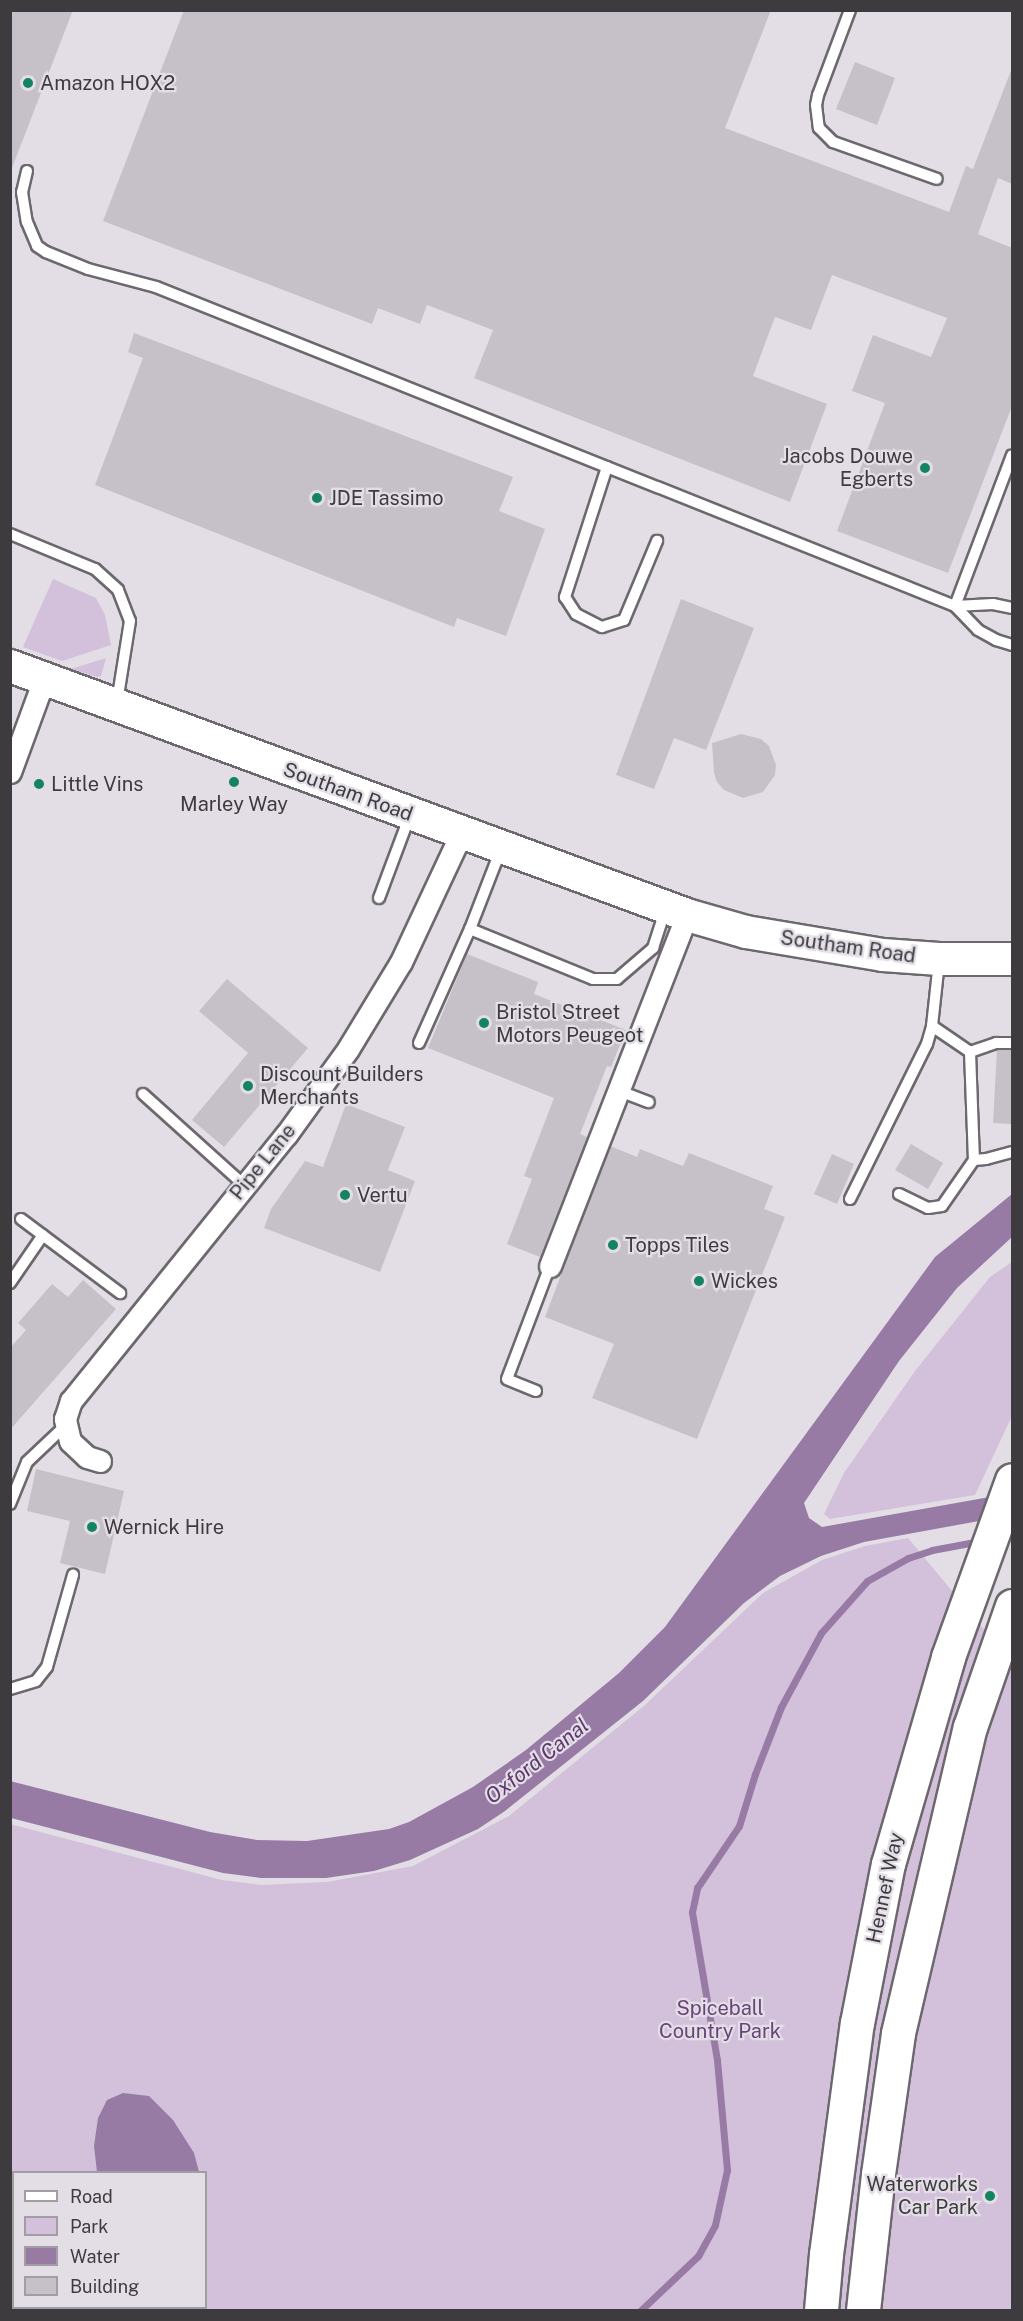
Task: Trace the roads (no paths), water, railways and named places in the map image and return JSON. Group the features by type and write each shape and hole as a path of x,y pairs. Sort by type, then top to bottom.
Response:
{"highway":[{"name":"Hennef Way","path":"821,2310 826,2254 857,2023 888,1864 938,1688 1012,1480"},
{"path":"862,2310 898,2033 970,1727 1012,1606"}],"main road":[{"name":"Southam Road","path":"10,666 501,849 676,911 746,932 882,955 939,959 1012,959"}],"street":[{"path":"10,772 44,679"},
{"name":"Pipe Lane","path":"66,1425 67,1410 76,1392 318,1092 376,1005 422,921 461,834"},
{"path":"550,1266 616,1090 676,911"},
{"path":"66,1425 70,1441 77,1450 87,1457 100,1461"}],"lane":[{"path":"850,10 818,96 816,105 819,128 833,142 937,179"},
{"path":"27,171 22,192 27,222 37,246 46,252 88,269 156,287 955,606 978,630 996,640 1012,645"},
{"path":"955,606 1012,455"},
{"path":"607,467 565,597 576,614 602,627 624,620 657,541"},
{"path":"10,534 95,569 118,590 130,621 116,705"},
{"path":"955,606 993,604 1012,608"},
{"path":"379,898 410,815"},
{"path":"419,1043 470,929 501,849"},
{"path":"470,929 593,979 617,979 653,948 676,911"},
{"path":"850,1199 927,1044 932,1026 939,959"},
{"path":"932,1026 970,1052"},
{"path":"970,1052 996,1043 1012,1042"},
{"path":"899,1194 928,1208 942,1206 974,1160 970,1052"},
{"path":"616,1090 649,1102"},
{"path":"143,1094 244,1185"},
{"path":"974,1160 1012,1152"},
{"path":"21,1219 120,1293"},
{"path":"10,1283 43,1235"},
{"path":"536,1391 507,1378 550,1266"},
{"path":"10,1504 27,1462 66,1425"},
{"path":"10,1689 36,1681 47,1667 73,1575"}],"water":[{"name":"Oxford Canal","path":"1012,1194 1012,1237 957,1288 899,1361 804,1503 809,1518 822,1527 1012,1493 1012,1515 864,1542 821,1556 780,1576 744,1603 643,1701 505,1811 478,1829 410,1860 374,1871 326,1878 261,1878 223,1873 11,1818 10,1781 210,1832 257,1840 307,1841 389,1829 409,1822 473,1787 526,1750 619,1673 665,1627 935,1257"},
{"path":"123,2093 149,2096 173,2120 194,2153 199,2171 97,2171 94,2146 98,2118 107,2100"}],"waterway":[{"path":"641,2310 698,2256 715,2225 727,2170 717,2060 692,1912 697,1888 739,1826 755,1774 781,1707 821,1633 867,1581 908,1558 932,1550 980,1541"}],"place":[{"name":"Amazon HOX2","path":"28,83"},
{"name":"Jacobs Douwe Egberts","path":"925,468"},
{"name":"JDE Tassimo","path":"317,498"},
{"name":"Marley Way","path":"234,782"},
{"name":"Little Vins","path":"39,784"},
{"name":"Bristol Street Motors Peugeot","path":"484,1023"},
{"name":"Discount Builders Merchants","path":"248,1086"},
{"name":"Vertu","path":"345,1195"},
{"name":"Topps Tiles","path":"613,1245"},
{"name":"Wickes","path":"699,1281"},
{"name":"Wernick Hire","path":"92,1527"},
{"name":"Waterworks Car Park","path":"990,2196"}],"park label":[{"name":"Spiceball Country Park","path":"720,2020"}]}
